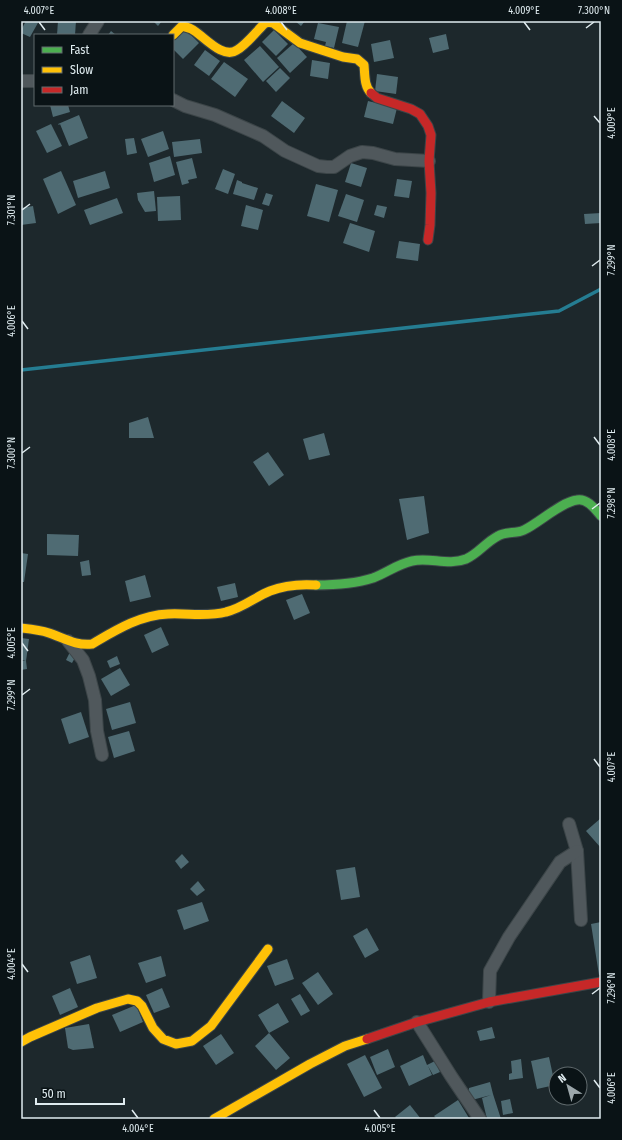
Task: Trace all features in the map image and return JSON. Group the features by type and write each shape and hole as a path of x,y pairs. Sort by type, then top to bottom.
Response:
{"street":[{"path":"90,34 98,21"},
{"path":"174,34 182,26 191,28 208,42 232,53 239,50 264,24 268,22 273,23 300,43 343,57 357,59 364,66 366,84 369,91 377,98 411,109 420,114 428,126 431,135 429,161 431,193 428,240"},
{"path":"21,80 34,81"},
{"path":"174,100 185,106 215,115 263,136 285,151 318,166 327,168 334,167 350,156 362,152 395,158 429,161"},
{"path":"21,628 50,633 68,641 85,645 92,644 142,618 154,615 210,615 229,612 236,610 277,588 294,585 336,585 366,580 400,564 418,560 446,563 462,561 469,558 497,536 503,533 522,531 576,500 589,503 601,516"},
{"path":"68,641 83,660 89,676 102,755"},
{"path":"569,824 578,851 582,920"},
{"path":"489,1002 490,971 509,937 560,862 578,851"},
{"path":"21,1042 97,1008 128,999 137,1001 142,1006 153,1028 163,1039 176,1044 192,1041 211,1026 268,948"},
{"path":"214,1119 310,1064 345,1046 417,1022 489,1002 601,982"},
{"path":"417,1022 480,1119"}],"building":[{"path":"26,21 39,21 30,37 21,33"},
{"path":"58,21 76,21 75,34 57,34"},
{"path":"153,21 162,21 158,26"},
{"path":"295,21 305,21 301,26"},
{"path":"347,21 365,21 358,47 342,43"},
{"path":"318,23 339,27 334,48 325,46 326,42 314,39"},
{"path":"185,29 199,43 183,59 174,50 174,40"},
{"path":"274,30 288,44 276,56 262,42"},
{"path":"446,34 449,49 433,53 429,38"},
{"path":"390,40 394,58 374,62 371,44"},
{"path":"294,43 307,57 290,73 277,58"},
{"path":"260,46 279,67 263,82 244,60"},
{"path":"205,50 220,61 209,76 194,65"},
{"path":"312,60 330,63 328,79 310,76"},
{"path":"224,62 248,79 235,97 211,79"},
{"path":"280,68 290,78 276,92 266,81"},
{"path":"377,74 398,77 396,94 375,91"},
{"path":"282,101 305,118 294,133 271,116"},
{"path":"368,101 397,108 393,124 364,117"},
{"path":"50,106 68,106 70,112 53,117"},
{"path":"79,115 88,138 69,146 60,124 58,124"},
{"path":"51,124 62,146 47,153 36,131"},
{"path":"163,131 169,149 148,157 141,139"},
{"path":"134,138 137,153 127,155 125,139"},
{"path":"200,139 202,153 174,157 172,142"},
{"path":"170,156 175,175 154,182 149,163"},
{"path":"192,158 197,178 188,180 189,183 182,185 176,162"},
{"path":"351,163 367,168 361,187 345,182"},
{"path":"223,169 235,174 228,194 215,189"},
{"path":"61,171 76,205 58,214 43,179"},
{"path":"105,171 110,188 78,198 73,181"},
{"path":"397,179 412,181 409,198 394,196"},
{"path":"237,180 258,188 254,200 233,194"},
{"path":"316,184 338,190 329,222 307,216"},
{"path":"154,191 156,211 145,212 138,200 137,193"},
{"path":"266,193 273,195 269,206 262,204"},
{"path":"346,194 364,200 357,222 338,216"},
{"path":"180,196 181,220 158,221 157,197"},
{"path":"117,198 123,213 90,225 84,210"},
{"path":"246,205 263,210 258,230 241,226"},
{"path":"377,205 387,207 384,218 374,215"},
{"path":"33,206 36,223 21,225 21,208"},
{"path":"601,213 601,223 585,224 584,214"},
{"path":"350,223 375,231 369,252 343,243"},
{"path":"399,241 420,244 418,261 396,258"},
{"path":"148,417 154,438 129,438 129,423"},
{"path":"324,433 330,455 309,460 303,439"},
{"path":"268,452 284,475 269,486 253,462"},
{"path":"424,496 429,533 407,540 399,499"},
{"path":"47,534 79,535 78,556 47,555"},
{"path":"21,553 28,554 24,582 21,582"},
{"path":"89,560 91,575 82,576 80,562"},
{"path":"145,575 151,597 130,602 125,581"},
{"path":"235,583 238,597 221,601 217,587"},
{"path":"302,594 310,613 294,620 286,600"},
{"path":"161,627 169,645 152,653 144,635"},
{"path":"21,638 29,639 26,661 21,660"},
{"path":"71,650 77,654 72,663 66,660"},
{"path":"117,656 120,664 110,668 107,661"},
{"path":"21,661 26,661 27,669 21,670"},
{"path":"120,668 130,685 111,696 101,679"},
{"path":"130,702 136,723 112,730 106,709"},
{"path":"81,712 89,737 69,744 61,719"},
{"path":"129,731 135,751 114,758 108,737"},
{"path":"601,818 601,848 586,831"},
{"path":"182,854 189,862 181,869 175,861"},
{"path":"355,867 360,897 341,900 336,870"},
{"path":"198,881 205,890 197,896 190,889"},
{"path":"202,902 209,921 184,930 177,910"},
{"path":"601,922 601,975 599,975 591,924"},
{"path":"367,928 379,950 365,958 353,936"},
{"path":"90,955 97,978 77,984 70,962"},
{"path":"161,956 166,976 146,983 138,963"},
{"path":"287,959 294,979 275,986 267,966"},
{"path":"318,972 333,994 318,1005 302,983"},
{"path":"70,988 78,1007 60,1015 52,996"},
{"path":"162,988 170,1007 154,1013 146,995"},
{"path":"300,994 310,1011 301,1016 291,999"},
{"path":"278,1003 289,1022 269,1033 258,1015"},
{"path":"136,1005 143,1022 120,1032 112,1015"},
{"path":"89,1024 94,1048 73,1050 68,1048 65,1028"},
{"path":"492,1027 495,1038 480,1041 477,1031"},
{"path":"269,1033 290,1058 276,1070 255,1046"},
{"path":"221,1034 234,1053 216,1065 203,1046"},
{"path":"388,1049 395,1067 377,1075 370,1057"},
{"path":"365,1055 382,1088 364,1097 347,1064"},
{"path":"423,1055 427,1065 435,1061 440,1072 433,1075 428,1066 432,1075 409,1086 400,1066"},
{"path":"549,1057 551,1066 548,1066 548,1087 537,1089 531,1061"},
{"path":"521,1059 523,1078 509,1080 509,1074 512,1073 511,1061"},
{"path":"490,1082 501,1119 487,1119 482,1098 491,1095 468,1101 469,1088"},
{"path":"510,1099 513,1113 503,1115 501,1101"},
{"path":"458,1100 469,1118 437,1119 434,1116"},
{"path":"410,1105 421,1119 397,1119 395,1117"}],"waterway":[{"path":"21,370 559,311 601,289"}],"traffic: fast":[{"path":"316,585 359,582 373,578 402,564 412,561 426,560 452,562 466,559 498,536 524,530 564,505 577,500 587,502 601,516"}],"traffic: slow":[{"path":"174,34 182,26 186,27 221,50 232,52 244,45 264,24 268,22 273,23 300,43 343,57 357,59 364,65 366,84 371,93"},
{"path":"21,628 46,632 75,643 92,644 128,624 148,617 168,614 205,615 219,613 238,608 264,593 281,587 293,585 316,585"},
{"path":"21,1042 97,1008 128,999 137,1001 142,1006 153,1028 163,1039 176,1044 192,1041 211,1026 268,949"},
{"path":"214,1119 310,1064 345,1046 367,1039"}],"traffic: jam":[{"path":"371,93 377,98 411,109 420,114 428,126 431,135 429,161 431,193 428,240"},
{"path":"367,1039 417,1022 489,1002 601,982"}]}
